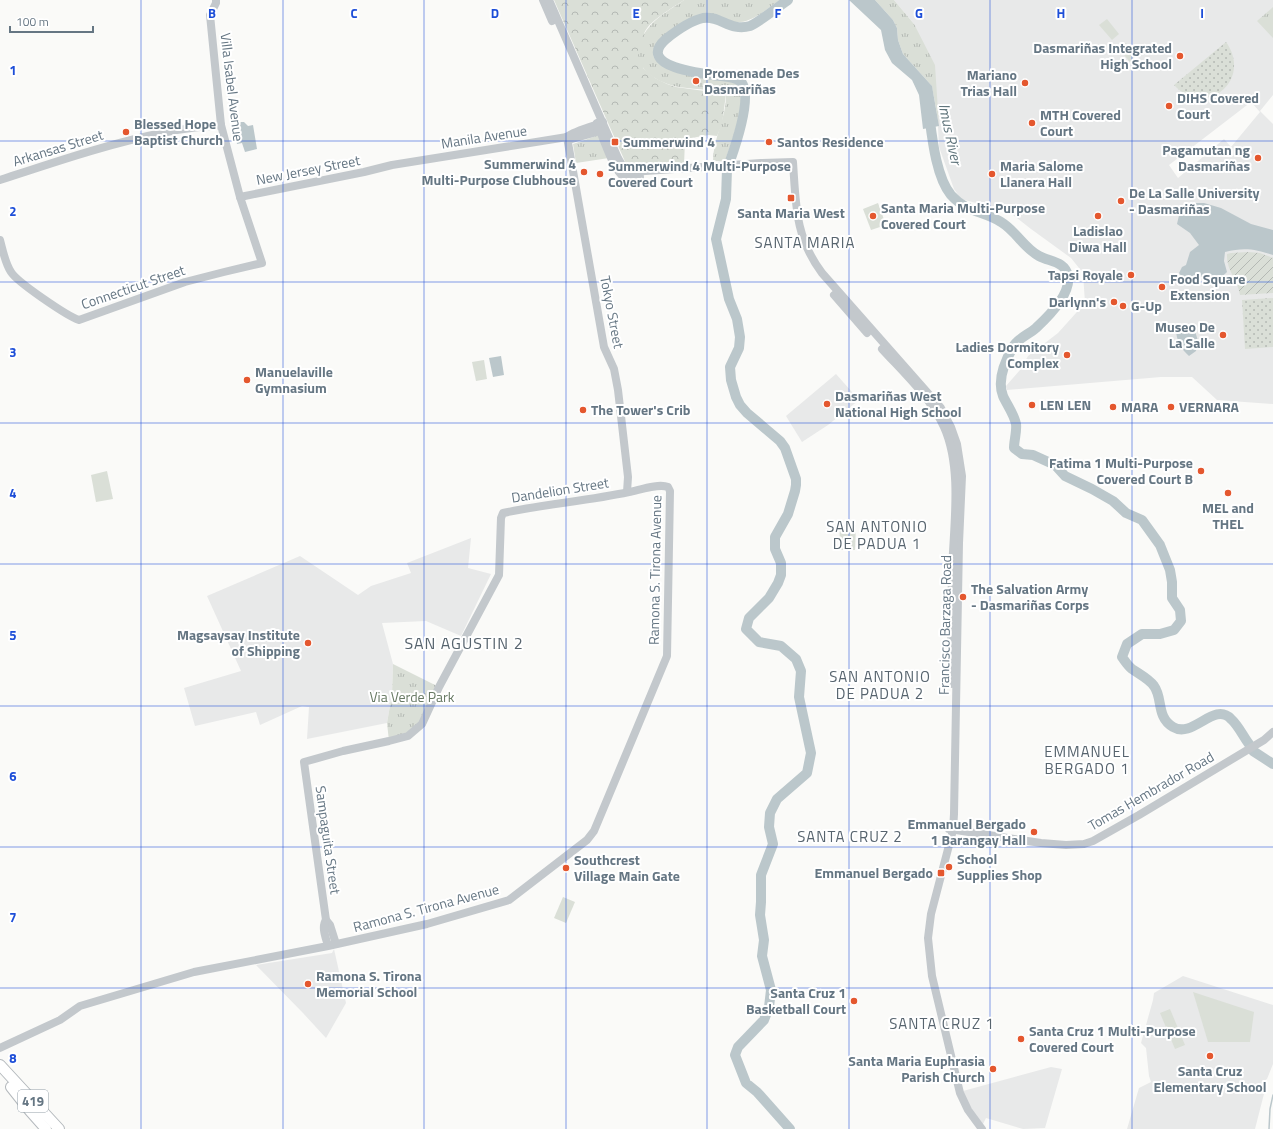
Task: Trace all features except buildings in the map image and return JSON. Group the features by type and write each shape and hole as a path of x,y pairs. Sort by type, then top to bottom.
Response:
{"highway":[{"name":"419","path":"0,1065 59,1129"},
{"name":"419","path":"0,1075 46,1129"}],"street":[{"name":"Villa Isabel Avenue","path":"216,0 210,15 221,125 240,196 262,263"},
{"path":"543,0 602,127"},
{"path":"549,0 602,127"},
{"name":"Arkansas Street","path":"0,180 91,152 168,131 221,125"},
{"name":"Manila Avenue","path":"381,168 568,137 572,139 602,127"},
{"name":"Francisco Barzaga Road","path":"602,127 618,171 620,174 627,177 688,173 713,166 790,162 798,224 802,238 811,257 822,273 941,408 951,427 959,449 962,476 951,829 931,914 928,938 931,970 960,1093 968,1110 982,1129"},
{"name":"Tokyo Street","path":"568,137 604,347 614,369 618,390 628,477 627,492"},
{"name":"New Jersey Street","path":"240,196 381,168"},
{"name":"Connecticut Street","path":"0,240 6,263 12,274 68,315 79,320 186,282 262,263"},
{"name":"Ramona S. Tirona Avenue","path":"0,1048 60,1020 80,1006 194,972 332,945 427,924 509,900 587,840 594,831 667,656 670,491 668,487 661,485 627,492"},
{"name":"Dandelion Street","path":"304,762 343,751 408,736 422,724 439,687 499,575 501,518 503,513 627,492"},
{"name":"Tomas Hembrador Road","path":"951,829 1042,843 1066,845 1084,844 1093,841 1139,815 1267,739 1273,732"},
{"name":"Sampaguita Street","path":"304,762 326,920 330,925 332,945"},
{"name":"Francisco Barzaga Road","path":"951,829 925,922 925,971 956,1094 964,1112 977,1129"}],"shaded area":[{"path":"849,0 875,0 893,20 897,28 898,40 903,54 932,86 939,126 923,129 919,95 912,80 892,63 885,50 881,30"},
{"name":"De La Salle University - Dasmariñas","path":"894,0 1273,0 1273,95 1260,111 1273,124 1273,404 1217,400 1192,377 1161,377 1007,390 1006,386 1020,370 1028,356 1058,333 1085,303 1083,273 1071,258 1013,215 995,208 961,199 954,189 939,147 937,106 914,24","holes":["1251,102 1260,112 1231,147 1224,139 1178,178 1169,165"]},
{"path":"244,122 248,126 253,125 257,149 245,152 242,143 237,144 234,130 238,129 239,123"},
{"path":"1194,203 1204,203 1221,208 1251,224 1273,230 1273,255 1249,249 1225,252 1224,261 1227,272 1221,277 1216,279 1203,277 1182,277 1179,273 1182,267 1186,265 1190,252 1199,245 1190,233 1177,224 1180,211"},
{"path":"1181,326 1195,331 1198,341 1196,351 1189,356 1178,341 1176,329"},
{"path":"501,356 504,375 493,377 489,358"},
{"name":"Dasmariñas West National High School","path":"836,374 859,400 828,425 802,442 786,416"},
{"name":"Magsaysay Institute of Shipping","path":"471,538 468,568 491,574 461,636 426,621 382,623 393,664 392,694 387,723 307,739 309,707 302,706 260,725 256,712 195,726 184,688 241,671 207,596 300,556 358,595 371,586 411,573 407,563"},
{"name":"Ramona S. Tirona Memorial School","path":"334,949 346,1003 326,1038 256,965 332,953"},
{"name":"Santa Cruz Elementary School","path":"1183,976 1273,1005 1273,1064 1267,1079 1264,1081 1266,1086 1255,1129 1127,1129 1139,1088 1151,1082 1146,1048 1141,1043 1154,993"},
{"path":"1051,1067 1062,1069 1045,1128 1023,1129 986,1118 983,1124 968,1106 963,1091"}],"green space":[{"path":"554,0 684,0 661,15 646,29 643,38 643,68 655,78 676,87 726,94 722,124 717,136 709,135 685,139 684,166 631,169 627,166"},
{"name":"Promenade Des Dasmariñas","path":"684,0 780,0 761,14 745,21 732,22 714,14 693,18 683,22 665,35 658,42 654,50 654,58 661,64 679,73 698,77 728,80 739,85 741,91 740,111 725,161 713,161 715,144 726,103 726,94 674,86 663,82 653,77 646,71 641,64 638,55 639,46 650,26 662,15"},
{"path":"875,0 894,0 914,24 935,65 939,126 932,86 903,54 898,40 897,28 893,20"},
{"path":"1273,7 1273,38 1257,21"},
{"path":"1107,19 1119,34 1112,40 1099,25"},
{"path":"1226,42 1233,56 1234,70 1230,81 1222,90 1212,96 1199,98 1187,94 1174,85"},
{"path":"1126,43 1137,56 1130,62 1119,49"},
{"path":"599,135 609,158 576,163 573,144"},
{"name":"Santa Maria Multi-Purpose Covered Court","path":"878,203 886,225 871,230 863,209"},
{"path":"1248,252 1260,253 1273,258 1273,293 1240,295 1228,265 1227,254"},
{"path":"1273,298 1273,347 1245,349 1242,300"},
{"path":"484,360 487,379 476,381 472,362"},
{"path":"107,471 113,499 96,502 91,475"},
{"path":"840,525 856,525 855,550 839,550"},
{"name":"Via Verde Park","path":"393,664 439,687 422,724 408,736 389,741 387,723 392,694"},
{"path":"563,897 575,902 566,923 554,918"},
{"path":"1193,992 1254,1012 1250,1042 1208,1042"},
{"path":"1170,1009 1185,1045 1175,1049 1160,1013"}],"waterway":[{"path":"730,161 739,133 744,110 745,90 742,83 733,78 694,72 667,64 659,57 658,49 666,39 698,19 715,19 737,27 750,26 788,0"},
{"name":"Imus River","path":"929,114 938,168 951,195 969,209 995,218 1001,222 1034,253 1064,267 1068,276 1066,290 1058,305 1036,328 1015,344 1003,371 1001,378 1001,390 1016,424 1014,448 1022,454 1033,455 1055,465 1065,476 1092,489 1113,501 1126,513 1142,520 1160,545 1170,570 1172,598 1180,610 1181,621 1174,630 1160,634 1142,634 1127,644 1122,657 1131,668 1152,683 1157,691 1164,718 1173,727 1181,729 1188,728 1218,714 1224,715 1236,724 1249,744"},
{"path":"727,169 726,199 716,239 729,299 737,319 740,337 739,348 730,367 731,380 740,405 747,413 780,441 785,448 796,479 795,491 788,514 775,537 775,549 781,563 781,575 769,598 749,618 746,629 759,642 781,646 796,659 801,671 799,697 811,753 807,773 777,799 770,813 769,827 773,844 761,875 760,915 764,940 762,956 771,990 769,1007 764,1020 738,1047 735,1055 746,1083 757,1092 790,1129"},
{"name":"Imus River","path":"1253,751 1273,764"},
{"path":"1269,1129 1270,1109 1273,1095"}],"place":[{"name":"Dasmariñas Integrated High School","path":"1180,56"},
{"name":"Promenade Des Dasmariñas","path":"696,81"},
{"name":"Mariano Trias Hall","path":"1025,83"},
{"name":"DIHS Covered Court","path":"1169,106"},
{"name":"MTH Covered Court","path":"1032,123"},
{"name":"Blessed Hope Baptist Church","path":"126,132"},
{"name":"Summerwind 4","path":"615,142"},
{"name":"Santos Residence","path":"769,142"},
{"name":"Pagamutan ng Dasmariñas","path":"1258,158"},
{"name":"Summerwind 4 Multi-Purpose Clubhouse","path":"584,172"},
{"name":"Summerwind 4 Multi-Purpose Covered Court","path":"600,174"},
{"name":"Maria Salome Llanera Hall","path":"992,174"},
{"name":"Santa Maria West","path":"791,198"},
{"name":"De La Salle University - Dasmariñas","path":"1121,201"},
{"name":"Santa Maria Multi-Purpose Covered Court","path":"873,216"},
{"name":"Ladislao Diwa Hall","path":"1098,216"},
{"name":"Tapsi Royale","path":"1131,275"},
{"name":"Food Square Extension","path":"1162,287"},
{"name":"Darlynn's","path":"1114,302"},
{"name":"G-Up","path":"1123,306"},
{"name":"Museo De La Salle","path":"1223,335"},
{"name":"Ladies Dormitory Complex","path":"1067,355"},
{"name":"Manuelaville Gymnasium","path":"247,380"},
{"name":"Dasmariñas West National High School","path":"827,404"},
{"name":"LEN LEN","path":"1032,405"},
{"name":"MARA","path":"1113,407"},
{"name":"VERNARA","path":"1171,407"},
{"name":"The Tower's Crib","path":"583,410"},
{"name":"Fatima 1 Multi-Purpose Covered Court B","path":"1201,471"},
{"name":"MEL and THEL","path":"1228,493"},
{"name":"The Salvation Army - Dasmariñas Corps","path":"963,597"},
{"name":"Magsaysay Institute of Shipping","path":"308,643"},
{"name":"Emmanuel Bergado 1 Barangay Hall","path":"1034,832"},
{"name":"School Supplies Shop","path":"949,867"},
{"name":"Southcrest Village Main Gate","path":"566,868"},
{"name":"Emmanuel Bergado","path":"941,873"},
{"name":"Ramona S. Tirona Memorial School","path":"308,984"},
{"name":"Santa Cruz 1 Basketball Court","path":"854,1001"},
{"name":"Santa Cruz 1 Multi-Purpose Covered Court","path":"1021,1039"},
{"name":"Santa Cruz Elementary School","path":"1210,1056"},
{"name":"Santa Maria Euphrasia Parish Church","path":"993,1069"}],"district":[{"name":"SANTA MARIA","path":"805,243"},
{"name":"SAN ANTONIO DE PADUA 1","path":"877,536"},
{"name":"SAN AGUSTIN 2","path":"464,643"},
{"name":"SAN ANTONIO DE PADUA 2","path":"880,686"},
{"name":"EMMANUEL BERGADO 1","path":"1087,760"},
{"name":"SANTA CRUZ 2","path":"850,837"},
{"name":"SANTA CRUZ 1","path":"942,1024"}]}
